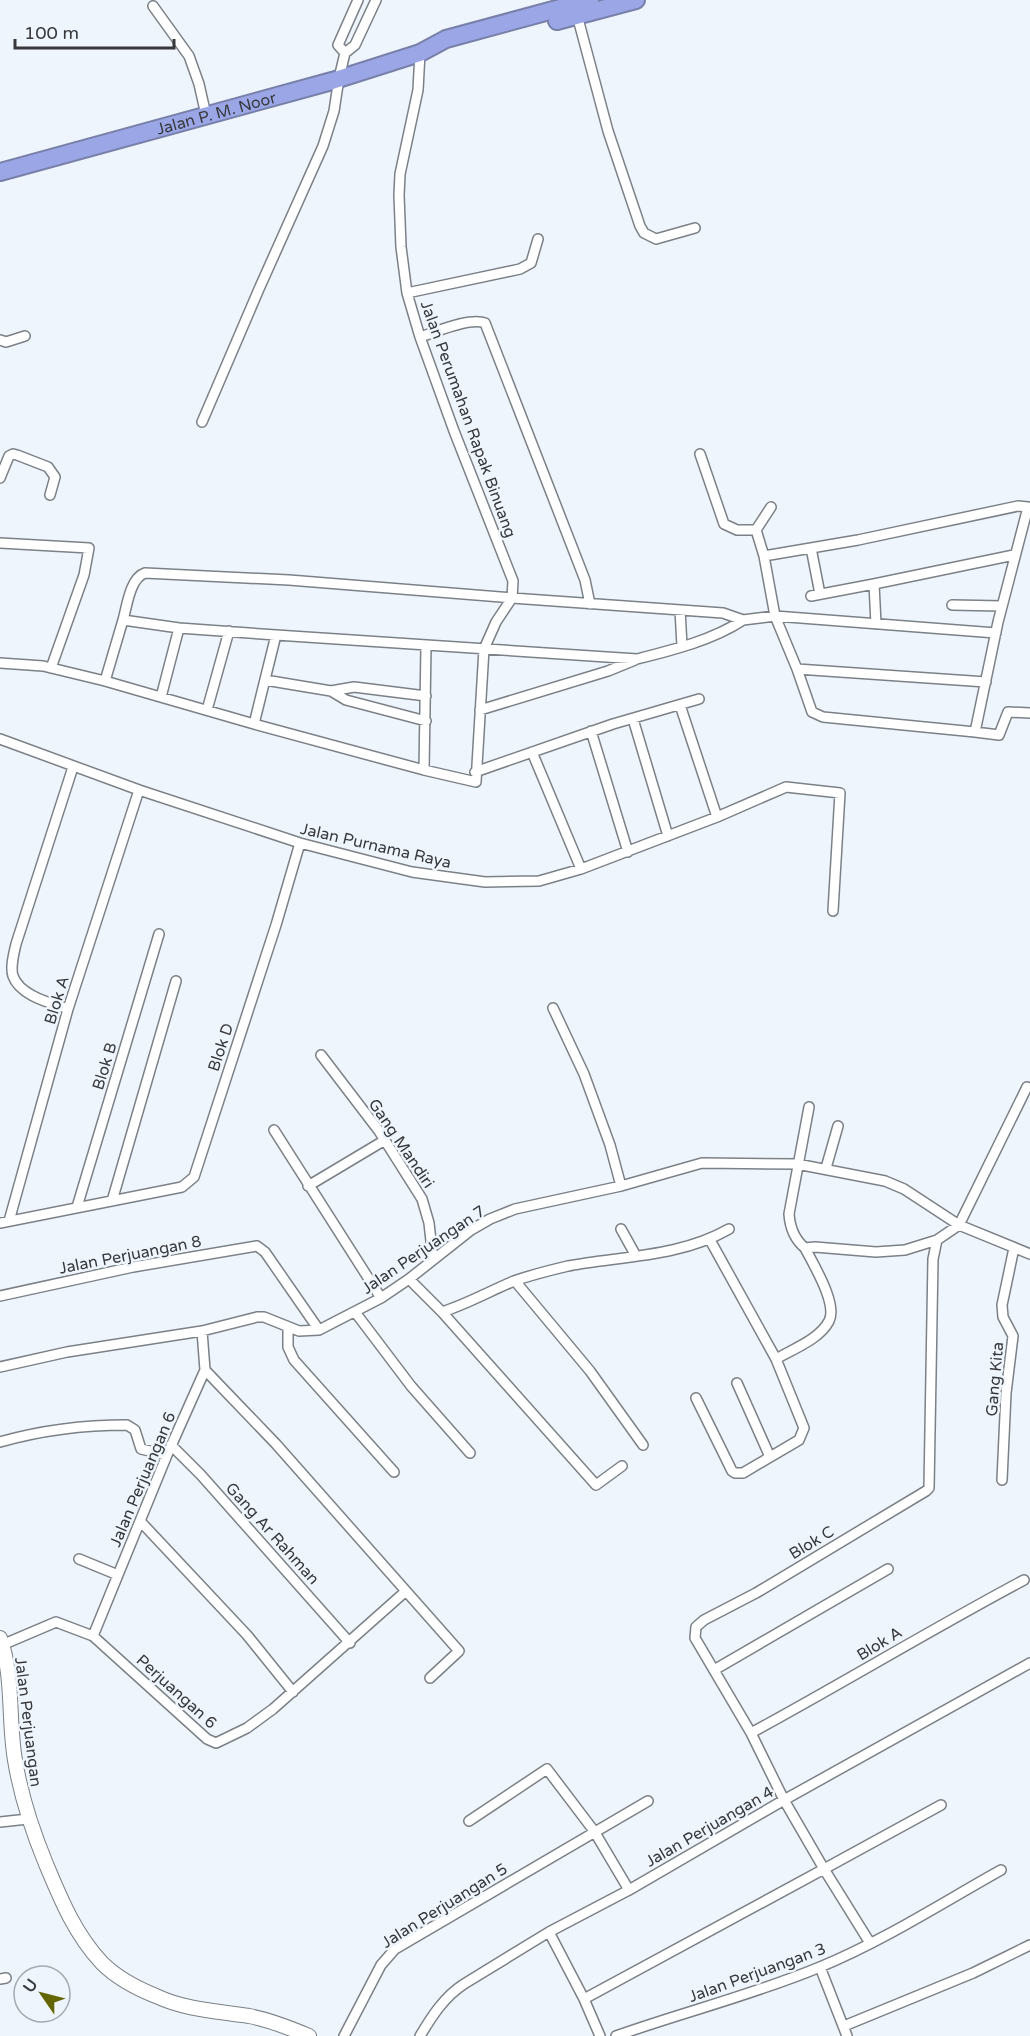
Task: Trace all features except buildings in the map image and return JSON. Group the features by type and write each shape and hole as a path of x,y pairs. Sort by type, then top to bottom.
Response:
{"highway":[{"name":"Jalan P. M. Noor","path":"0,172 339,78 424,51 446,39 598,3 636,0"},
{"name":"Jalan P. M. Noor","path":"424,51 441,52 577,15 598,3"}],"street":[{"path":"345,54 338,45 358,0"},
{"path":"202,422 323,146 334,111 345,54 355,45 376,0"},
{"path":"153,6 189,56 199,84 206,115"},
{"path":"577,15 608,131 640,226 644,233 656,240 695,228"},
{"name":"Jalan Perumahan Rapak Binuang","path":"424,51 400,174 401,247 406,293 513,590"},
{"path":"406,293 520,269 531,263 538,239"},
{"path":"420,337 470,322 485,323 585,580 591,604"},
{"path":"0,340 6,342 25,336"},
{"path":"700,454 724,524 736,530 756,530"},
{"path":"0,478 9,456 17,455 52,471 55,477 50,495"},
{"path":"764,556 1029,502"},
{"path":"975,732 998,622 1029,502"},
{"path":"756,530 771,507"},
{"path":"756,530 764,556 774,612 812,712 817,716 999,735 1008,712 1030,713"},
{"path":"0,543 89,548 51,668"},
{"path":"811,548 816,595 1014,555"},
{"path":"105,681 135,580 139,575 145,573 513,590 591,604 723,613 743,620"},
{"path":"874,584 875,619"},
{"path":"0,663 51,668 105,681 254,724 476,782 484,649 513,590"},
{"path":"952,605 1002,609"},
{"path":"680,610 682,646"},
{"path":"480,710 608,671 637,659 728,630 743,620 774,612 875,619 996,633"},
{"path":"123,620 276,635 637,659"},
{"path":"161,697 179,627"},
{"path":"207,710 229,630"},
{"path":"254,724 276,635"},
{"path":"424,770 426,646"},
{"path":"797,669 986,682"},
{"path":"265,680 331,691 354,687 426,696"},
{"path":"331,691 346,700 426,721"},
{"path":"475,772 591,731 699,699"},
{"path":"680,705 717,817"},
{"path":"633,719 668,836"},
{"path":"591,731 628,852"},
{"name":"Jalan Purnama Raya","path":"0,738 73,767 300,843 412,872 485,882 539,881 581,869 717,817 786,787 840,793 833,911"},
{"path":"532,752 581,869"},
{"path":"68,1009 26,992 13,976 12,966 16,944 73,767"},
{"name":"Blok A","path":"4,1222 68,1009 139,790"},
{"name":"Blok D","path":"4,1222 182,1187 194,1177 276,925 300,843"},
{"name":"Blok B","path":"77,1207 159,934"},
{"path":"112,1201 176,981"},
{"path":"553,1008 584,1074 610,1145 621,1186"},
{"name":"Gang Mandiri","path":"321,1055 385,1140 422,1199 429,1222 433,1258"},
{"path":"805,1248 876,1252 905,1250 937,1240 959,1226 1027,1087"},
{"path":"776,1359 817,1335 829,1322 832,1311 825,1288 805,1248 798,1242 790,1226 789,1215 797,1164 809,1107"},
{"path":"826,1168 838,1126"},
{"path":"274,1130 381,1298"},
{"path":"308,1186 385,1140"},
{"name":"Jalan Perjuangan 7","path":"0,1367 67,1352 202,1331 257,1317 264,1317 299,1331 319,1330 381,1298 471,1230 490,1219 515,1209 621,1186 702,1163 797,1164 885,1181 904,1189 959,1226 1030,1254"},
{"path":"621,1229 636,1256"},
{"path":"442,1312 464,1305 515,1281 568,1266 636,1256 710,1240 729,1229"},
{"path":"696,1398 732,1471 738,1474 799,1440 804,1428 776,1359 710,1240"},
{"name":"Blok C","path":"714,1670 695,1638 696,1627 929,1488 933,1259 937,1240"},
{"name":"Jalan Perjuangan 8","path":"0,1296 134,1267 257,1246 265,1252 319,1330"},
{"name":"Gang Kita","path":"1002,1480 1006,1393 1013,1336 1003,1317 1002,1305 1014,1248"},
{"path":"409,1279 442,1312 596,1485 622,1466"},
{"path":"515,1281 590,1371 643,1445"},
{"path":"355,1312 411,1386 470,1453"},
{"path":"288,1328 288,1347 294,1360 394,1472"},
{"name":"Jalan Perjuangan 6","path":"93,1636 169,1450 205,1370 202,1331"},
{"path":"205,1370 276,1444 459,1651 430,1678"},
{"path":"737,1383 770,1457"},
{"path":"0,1442 52,1430 127,1425 135,1430 141,1449 169,1450"},
{"name":"Gang Ar Rahman","path":"169,1450 209,1484 350,1643"},
{"path":"140,1521 247,1635 293,1692"},
{"path":"79,1559 118,1575"},
{"path":"870,1943 784,1800 752,1733 714,1670 888,1569"},
{"name":"Blok A","path":"752,1733 922,1635 1024,1580"},
{"name":"Perjuangan 6","path":"1,1642 56,1622 93,1636 211,1742 223,1741 247,1728 293,1692 406,1591"},
{"name":"Jalan Perjuangan","path":"1,1642 8,1673 14,1759 28,1818 66,1912 81,1936 103,1964 127,1983 184,2007 250,2016 280,2024 309,2036"},
{"name":"Jalan Perjuangan 4","path":"420,2036 452,1991 549,1932 629,1890 784,1800 1030,1663"},
{"path":"469,1821 547,1769 594,1831 629,1890"},
{"name":"Jalan Perjuangan 5","path":"344,2036 381,1965 395,1949 648,1801"},
{"path":"584,1999 941,1805"},
{"path":"0,1822 28,1818"},
{"name":"Jalan Perjuangan 3","path":"616,2036 717,2004 820,1967 870,1943 1001,1870"},
{"path":"549,1932 584,1999 600,2036"},
{"path":"820,1967 846,2031 1030,1945"}]}
